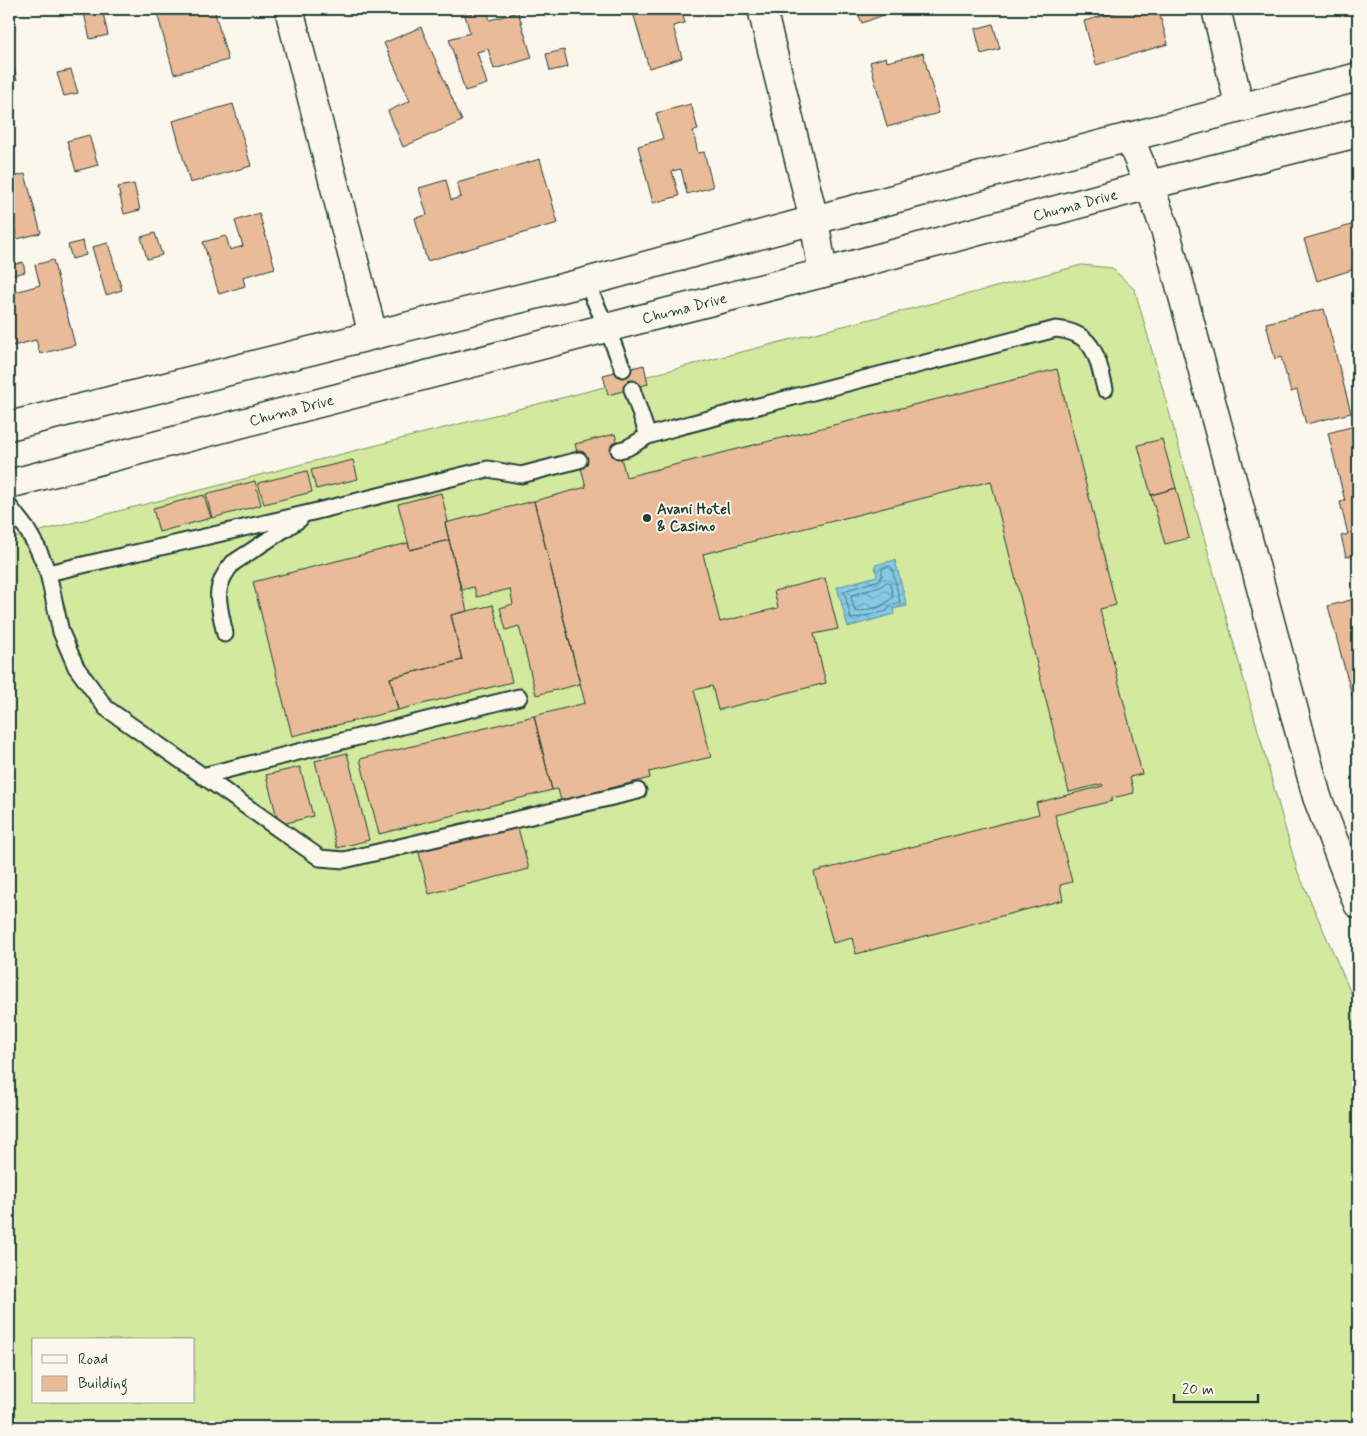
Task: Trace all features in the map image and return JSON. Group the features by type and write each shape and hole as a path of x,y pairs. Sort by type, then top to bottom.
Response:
{"main road":[{"path":"289,9 374,335"},
{"path":"762,9 814,220 823,273"},
{"path":"1216,9 1240,108"},
{"path":"9,426 586,282 1358,77"},
{"name":"Chuma Drive","path":"9,484 1358,132"},
{"path":"1129,137 1149,185 1164,229 1317,797 1358,904"}],"lane":[{"path":"586,282 608,328 623,370"},
{"path":"619,450 627,448 648,436 674,428 1056,329 1068,330 1079,334 1088,343 1096,355 1105,389"},
{"path":"632,389 648,436"},
{"path":"48,573 309,514 488,469 520,475 579,460"},
{"path":"9,506 26,528 38,549 48,573 62,632 76,667 106,708 320,858 344,860 638,791"},
{"path":"225,634 218,600 220,584 225,572 233,563 309,514"},
{"path":"202,776 519,697"}],"green space":[{"path":"1082,265 1112,268 1135,290 1297,870 1358,1009 1358,1427 9,1427 9,539"}],"water":[{"path":"895,560 907,606 893,609 894,614 848,627 837,587 877,576 875,565"}],"building":[{"path":"102,9 108,35 90,39 84,13"},
{"path":"173,9 214,9 228,60 174,74 157,13"},
{"path":"486,9 490,20 518,12 532,58 494,69 488,49 477,52 487,84 465,91 449,39 470,33 465,15"},
{"path":"632,9 681,9 685,23 673,26 682,58 649,68"},
{"path":"856,9 900,9 862,23"},
{"path":"1127,9 1158,9 1168,44 1096,65 1084,21"},
{"path":"993,24 1000,49 981,54 975,29"},
{"path":"421,27 462,121 403,147 388,111 410,101 384,43"},
{"path":"9,50 17,80 9,82"},
{"path":"564,50 568,67 550,71 546,54"},
{"path":"923,53 939,113 887,127 870,62 886,57 887,62"},
{"path":"71,70 78,93 64,96 57,73"},
{"path":"233,104 251,166 190,183 173,121"},
{"path":"691,104 698,130 693,131 698,153 704,152 713,187 687,194 681,169 672,171 679,196 653,203 638,146 663,139 656,113"},
{"path":"89,135 98,165 76,171 67,141"},
{"path":"540,159 558,223 427,261 415,218 427,215 419,188 446,180 451,200 461,197 457,183"},
{"path":"25,174 41,233 17,239 9,214 9,178"},
{"path":"134,184 140,210 124,214 118,187"},
{"path":"259,213 275,268 243,277 245,286 219,294 203,242 226,236 230,250 243,246 235,221"},
{"path":"1358,223 1358,268 1317,281 1304,239"},
{"path":"155,233 162,255 147,259 141,237"},
{"path":"83,241 86,255 72,259 68,245"},
{"path":"108,243 122,290 106,295 92,247"},
{"path":"53,260 75,345 40,354 36,340 9,347 9,282 12,293 40,285 35,265"},
{"path":"23,262 25,272 9,276 9,266"},
{"path":"1324,309 1351,413 1306,424 1297,390 1291,392 1281,357 1275,359 1266,323"},
{"path":"644,365 648,384 608,395 603,375"},
{"path":"1057,369 1116,605 1100,609 1142,774 1130,777 1134,793 1112,798 1112,801 1055,815 1072,882 1060,885 1063,900 856,954 852,938 833,943 814,872 1039,814 1036,803 1103,786 1102,784 1069,792 991,481 703,554 720,622 778,608 774,591 825,578 838,629 814,634 826,683 718,710 712,686 694,690 711,757 649,772 650,778 561,801 558,789 552,790 534,716 585,703 534,501 586,487 575,444 615,434 626,477"},
{"path":"1358,425 1358,554 1346,557 1341,536 1348,534 1340,502 1345,501 1328,433"},
{"path":"1162,439 1176,488 1151,495 1138,445"},
{"path":"353,460 358,479 316,489 311,470"},
{"path":"307,471 312,492 264,504 258,483"},
{"path":"255,481 261,505 212,518 206,494"},
{"path":"1176,488 1189,538 1165,544 1151,495"},
{"path":"441,493 448,522 445,523 449,540 410,550 398,504"},
{"path":"204,495 211,518 159,532 153,508"},
{"path":"534,501 580,684 536,695 519,626 506,630 500,608 513,604 510,589 477,597 474,587 461,590 445,523"},
{"path":"449,540 467,611 451,615 462,660 390,678 398,710 292,736 253,582 408,543 410,550"},
{"path":"1358,598 1358,702 1354,703 1328,606"},
{"path":"493,605 512,682 398,710 390,678 462,660 451,615"},
{"path":"534,716 552,790 379,834 360,759"},
{"path":"347,753 369,840 337,848 315,761"},
{"path":"300,767 313,816 279,825 266,775"},
{"path":"517,824 529,869 429,894 418,849"}],"place":[{"name":"Avani Hotel & Casino","path":"647,518"}]}
